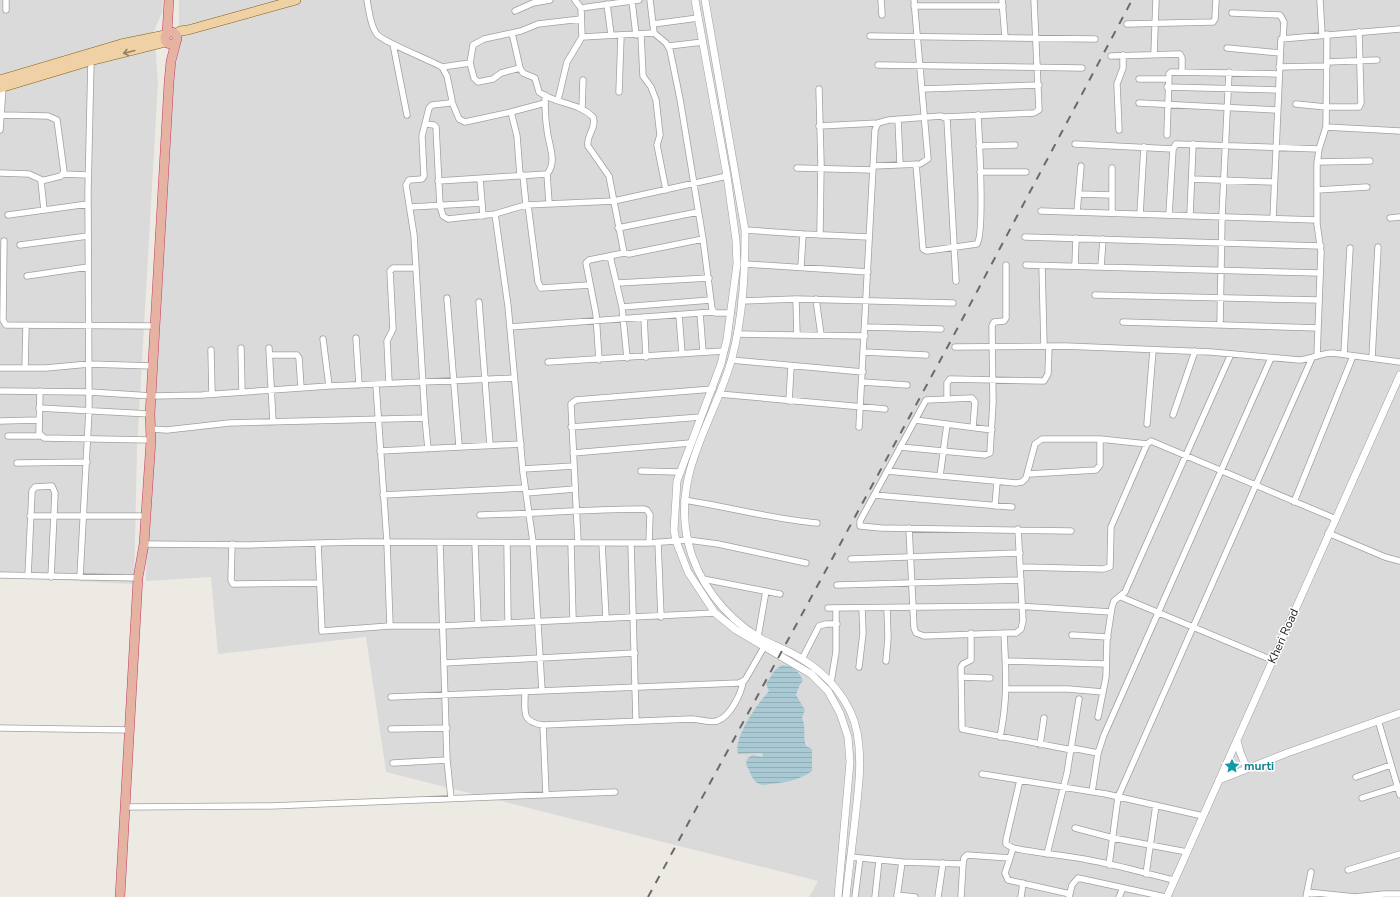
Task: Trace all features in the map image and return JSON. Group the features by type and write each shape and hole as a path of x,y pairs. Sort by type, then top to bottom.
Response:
{"highway":[{"path":"120,897 138,578 144,544 151,440 150,414 172,38 169,4"}],"main road":[{"path":"1,85 91,57 172,38 180,31 296,0"}],"street":[{"path":"6,0 6,10"},
{"path":"367,0 375,32 380,38 442,67 470,64"},
{"path":"515,11 537,2 550,0"},
{"path":"558,100 567,62 582,37 581,8 575,0"},
{"path":"581,8 639,0"},
{"path":"650,0 654,33 669,46 680,99 703,239 713,312"},
{"path":"695,0 727,176 737,252 731,314 724,351 713,389 690,443 679,472 676,486 681,540 688,572 715,613 736,630 799,666 823,686 837,707 848,736 850,762 838,897"},
{"path":"705,0 744,230 745,264 742,301 731,360 687,477 681,540 691,555 702,579 726,611 758,637 802,659 831,682 846,702 852,714 857,730 860,755 860,777 846,897"},
{"path":"880,0 882,15"},
{"path":"819,126 878,123 898,119 925,117 1037,112 1040,108 1034,0"},
{"path":"1154,54 1156,0"},
{"path":"1126,24 1155,22 1213,22 1215,18 1216,0"},
{"path":"1109,865 1114,838 1118,797 1314,357 1318,328 1321,246 1317,220 1317,162 1319,149 1326,127 1326,64 1320,0"},
{"path":"632,1 639,35 643,76 651,87 656,100 660,135 658,150 666,190"},
{"path":"797,168 873,168 900,164 916,164 925,162 928,159 914,3 1002,3 1005,37"},
{"path":"607,4 611,35"},
{"path":"1232,13 1280,15 1283,19 1283,38 1280,41 1273,218"},
{"path":"653,24 698,18"},
{"path":"520,68 501,73 493,79 478,82 474,78 470,64 474,43 484,39 512,33 538,24 581,19"},
{"path":"1283,38 1400,29"},
{"path":"1296,104 1357,108 1361,105 1359,32"},
{"path":"512,33 520,68 523,73 535,78 539,92 582,109 594,120 593,128 587,140 588,146 608,171 624,253"},
{"path":"582,37 654,33"},
{"path":"619,92 621,36"},
{"path":"870,36 1095,39"},
{"path":"669,46 703,42"},
{"path":"393,44 406,115"},
{"path":"1227,48 1280,53"},
{"path":"1111,56 1180,54 1182,58 1182,71"},
{"path":"1119,130 1117,84 1123,68 1123,55"},
{"path":"80,577 82,516 87,462 90,392 88,175 91,57"},
{"path":"1279,67 1377,60"},
{"path":"878,64 1082,68"},
{"path":"442,67 447,76 452,102 459,120 465,122 545,103"},
{"path":"1167,135 1167,87 1169,74 1171,72 1182,71 1279,74"},
{"path":"1220,325 1222,216 1229,72"},
{"path":"1139,79 1168,80"},
{"path":"582,109 583,80"},
{"path":"0,130 2,115 1,85"},
{"path":"922,89 1039,85"},
{"path":"1167,87 1278,90"},
{"path":"819,90 821,169 820,235"},
{"path":"545,95 547,131 552,150 550,168 547,174 549,203"},
{"path":"428,449 422,383 416,268 411,208 406,185 409,180 422,179 424,176 422,136 430,106 452,102"},
{"path":"1139,103 1277,110"},
{"path":"511,112 517,136 538,282 541,288 590,285"},
{"path":"2,115 48,116 57,120 63,174"},
{"path":"916,164 923,249 927,251 975,245 978,243 981,212 978,115"},
{"path":"944,117 947,122 956,281"},
{"path":"898,119 900,164"},
{"path":"859,427 866,327 875,130 878,123"},
{"path":"426,124 434,125 436,127 440,206 441,213 448,219 495,214 527,205 614,201 727,176"},
{"path":"1326,127 1400,131"},
{"path":"1075,144 1173,149"},
{"path":"1170,215 1173,149 1176,144 1319,149"},
{"path":"1190,215 1193,144"},
{"path":"979,146 1015,145"},
{"path":"1140,214 1144,147"},
{"path":"1317,162 1370,161"},
{"path":"1078,212 1081,166"},
{"path":"1112,168 1112,213"},
{"path":"980,172 1026,172"},
{"path":"0,173 29,174 42,180 63,174 88,175"},
{"path":"438,181 547,174"},
{"path":"480,179 483,216"},
{"path":"1192,179 1274,182"},
{"path":"42,180 40,187 44,210"},
{"path":"1317,190 1367,187"},
{"path":"1079,194 1112,194"},
{"path":"411,208 482,203"},
{"path":"8,215 88,204"},
{"path":"1041,211 1317,220"},
{"path":"618,228 698,212"},
{"path":"495,214 510,327 523,469 533,542 542,691"},
{"path":"1390,218 1400,218"},
{"path":"744,230 820,235 869,236"},
{"path":"801,267 803,234"},
{"path":"20,245 88,236"},
{"path":"1025,237 1321,246"},
{"path":"1075,266 1076,238"},
{"path":"599,360 597,319 587,261 703,239"},
{"path":"1101,267 1103,239"},
{"path":"4,241 2,271 3,326 156,326"},
{"path":"1344,354 1350,248"},
{"path":"1372,358 1378,248"},
{"path":"610,256 618,283 627,358"},
{"path":"745,264 868,272"},
{"path":"900,447 987,455 991,450 993,323 1004,321 1006,318 1006,265"},
{"path":"1026,266 1075,266 1320,274"},
{"path":"947,399 947,383 950,379 1044,381 1048,369 1042,266"},
{"path":"27,276 88,267"},
{"path":"389,383 388,341 393,329 390,271 393,268 416,268"},
{"path":"618,283 709,278"},
{"path":"1095,295 1319,300"},
{"path":"447,298 455,381 459,446"},
{"path":"796,299 797,335"},
{"path":"742,301 816,299 953,303"},
{"path":"816,299 821,335"},
{"path":"622,307 711,300"},
{"path":"479,302 490,445"},
{"path":"510,327 623,317 644,318 713,312 731,314"},
{"path":"700,313 703,352"},
{"path":"679,315 682,354"},
{"path":"644,318 646,357"},
{"path":"1123,322 1318,328"},
{"path":"25,368 26,327"},
{"path":"866,327 941,329"},
{"path":"737,334 865,336"},
{"path":"356,338 359,386"},
{"path":"323,339 329,386"},
{"path":"955,347 992,348 1046,346 1195,351 1299,360 1326,353 1400,362"},
{"path":"241,348 242,392"},
{"path":"269,348 273,390 273,422"},
{"path":"212,350 212,394"},
{"path":"1148,424 1153,350"},
{"path":"548,362 724,351"},
{"path":"1173,415 1195,351"},
{"path":"864,352 926,356"},
{"path":"1098,717 1103,692 1111,612 1114,601 1121,597 1125,592 1230,354"},
{"path":"270,355 297,355 300,363 301,388"},
{"path":"1294,502 1354,356"},
{"path":"1092,792 1098,753 1104,735 1271,358"},
{"path":"731,360 791,367 863,372"},
{"path":"0,368 89,364 153,366"},
{"path":"789,401 791,367"},
{"name":"Kheri Road","path":"1166,897 1400,375"},
{"path":"0,391 90,392 152,396 212,394 329,386 359,386 389,383 422,383 514,378"},
{"path":"862,382 907,385"},
{"path":"376,385 387,542 390,626"},
{"path":"578,542 570,404 576,400 713,389"},
{"path":"40,391 40,436"},
{"path":"719,394 885,409"},
{"path":"973,427 974,400 969,397 926,400 859,523 860,526 1071,531"},
{"path":"39,408 150,414"},
{"path":"571,427 701,417"},
{"path":"150,430 167,430 229,423 425,418"},
{"path":"0,421 39,420"},
{"path":"914,420 992,430"},
{"path":"940,476 947,424"},
{"path":"8,436 151,440"},
{"path":"887,471 997,482 1022,482 1029,474 1034,448 1038,441 1052,439 1100,439 1147,444 1151,441 1336,519"},
{"path":"1029,474 1096,470 1100,465 1100,439"},
{"path":"573,453 690,443"},
{"path":"380,452 459,446 521,444"},
{"path":"1021,567 1103,569 1110,567 1111,527 1147,444"},
{"path":"17,463 87,462"},
{"path":"523,469 574,466"},
{"path":"640,471 679,472"},
{"path":"995,506 997,482"},
{"path":"28,576 30,516 33,488 52,486 55,490 50,577"},
{"path":"383,496 575,489"},
{"path":"874,495 1012,508"},
{"path":"684,500 816,523"},
{"path":"480,515 528,514 610,509 647,510 650,515 649,543"},
{"path":"30,516 146,516"},
{"path":"908,528 914,628 919,635 1004,633 1016,632 1021,629 1021,567 1018,529"},
{"path":"1328,533 1400,562"},
{"path":"144,544 318,544 387,542 440,544 533,542 649,543 681,540 718,544 806,563"},
{"path":"602,542 606,618"},
{"path":"658,542 661,617"},
{"path":"475,543 478,623"},
{"path":"507,543 508,622"},
{"path":"571,543 573,620"},
{"path":"631,543 636,720"},
{"path":"232,544 230,580 233,584 320,583"},
{"path":"318,544 322,631 390,626 443,626 478,623 661,617 715,613"},
{"path":"440,544 447,760 451,798"},
{"path":"851,559 1020,553"},
{"path":"0,575 138,578"},
{"path":"702,579 780,594"},
{"path":"837,585 1021,580"},
{"path":"758,637 766,591"},
{"path":"1121,597 1272,660"},
{"path":"828,608 1022,606 1111,612"},
{"path":"831,682 836,652 836,608"},
{"path":"859,667 863,633 862,608"},
{"path":"886,661 888,638 887,608"},
{"path":"802,659 819,626 836,624"},
{"path":"971,633 971,660 962,665 962,729 1000,738 1098,753"},
{"path":"1000,738 1005,712 1007,689 1004,633"},
{"path":"1072,635 1108,637"},
{"path":"525,693 525,714 527,719 534,723 543,725 636,720 698,719 718,721 722,719 734,704 740,694 743,682 764,647"},
{"path":"444,663 635,653"},
{"path":"1006,661 1106,664"},
{"path":"962,677 990,678"},
{"path":"391,698 743,682"},
{"path":"1007,689 1062,689 1103,692"},
{"path":"1047,854 1072,749 1079,699"},
{"path":"1219,780 1247,768 1400,713"},
{"path":"1040,745 1044,718"},
{"path":"1378,720 1399,787 1400,795"},
{"path":"543,725 546,794"},
{"path":"0,728 130,730"},
{"path":"391,729 447,728"},
{"path":"1237,741 1247,768"},
{"path":"393,763 447,760"},
{"path":"1356,777 1391,765"},
{"path":"982,774 1092,792 1203,816"},
{"path":"1020,780 1006,844 1013,848 1047,854 1058,854 1174,880"},
{"path":"1362,798 1399,787"},
{"path":"125,807 271,806 614,792"},
{"path":"1146,874 1156,805"},
{"path":"1075,828 1114,838 1187,852"},
{"path":"1013,848 1005,874 1006,879 1069,895 1072,885 1078,878 1166,897"},
{"path":"1348,870 1400,854"},
{"path":"961,897 963,864 964,858 967,855 1010,858"},
{"path":"850,857 902,862 963,864"},
{"path":"855,897 860,858"},
{"path":"875,897 880,860"},
{"path":"902,862 897,896 915,897"},
{"path":"938,897 944,863"},
{"path":"1311,872 1306,894 1358,897 1400,894"},
{"path":"1021,897 1023,883"},
{"path":"1119,897 1123,888"}],"shaded area":[{"path":"0,0 163,0 162,13 154,31 158,82 137,448 134,584 0,577"},
{"path":"179,0 1400,0 1400,897 809,897 818,881 386,772 366,637 218,654 211,577 146,581 147,505 169,107 179,46"}],"water":[{"path":"782,665 795,670 800,674 803,681 800,684 796,695 805,710 802,718 804,738 806,746 812,749 812,771 794,780 762,785 754,780 746,765 747,759 752,755 763,757 762,753 738,754 737,747 739,739 748,721 769,691 766,684 775,670"}],"railway":[{"path":"648,897 948,346 1132,0"}],"place":[{"name":"murti","path":"1232,766"}]}
